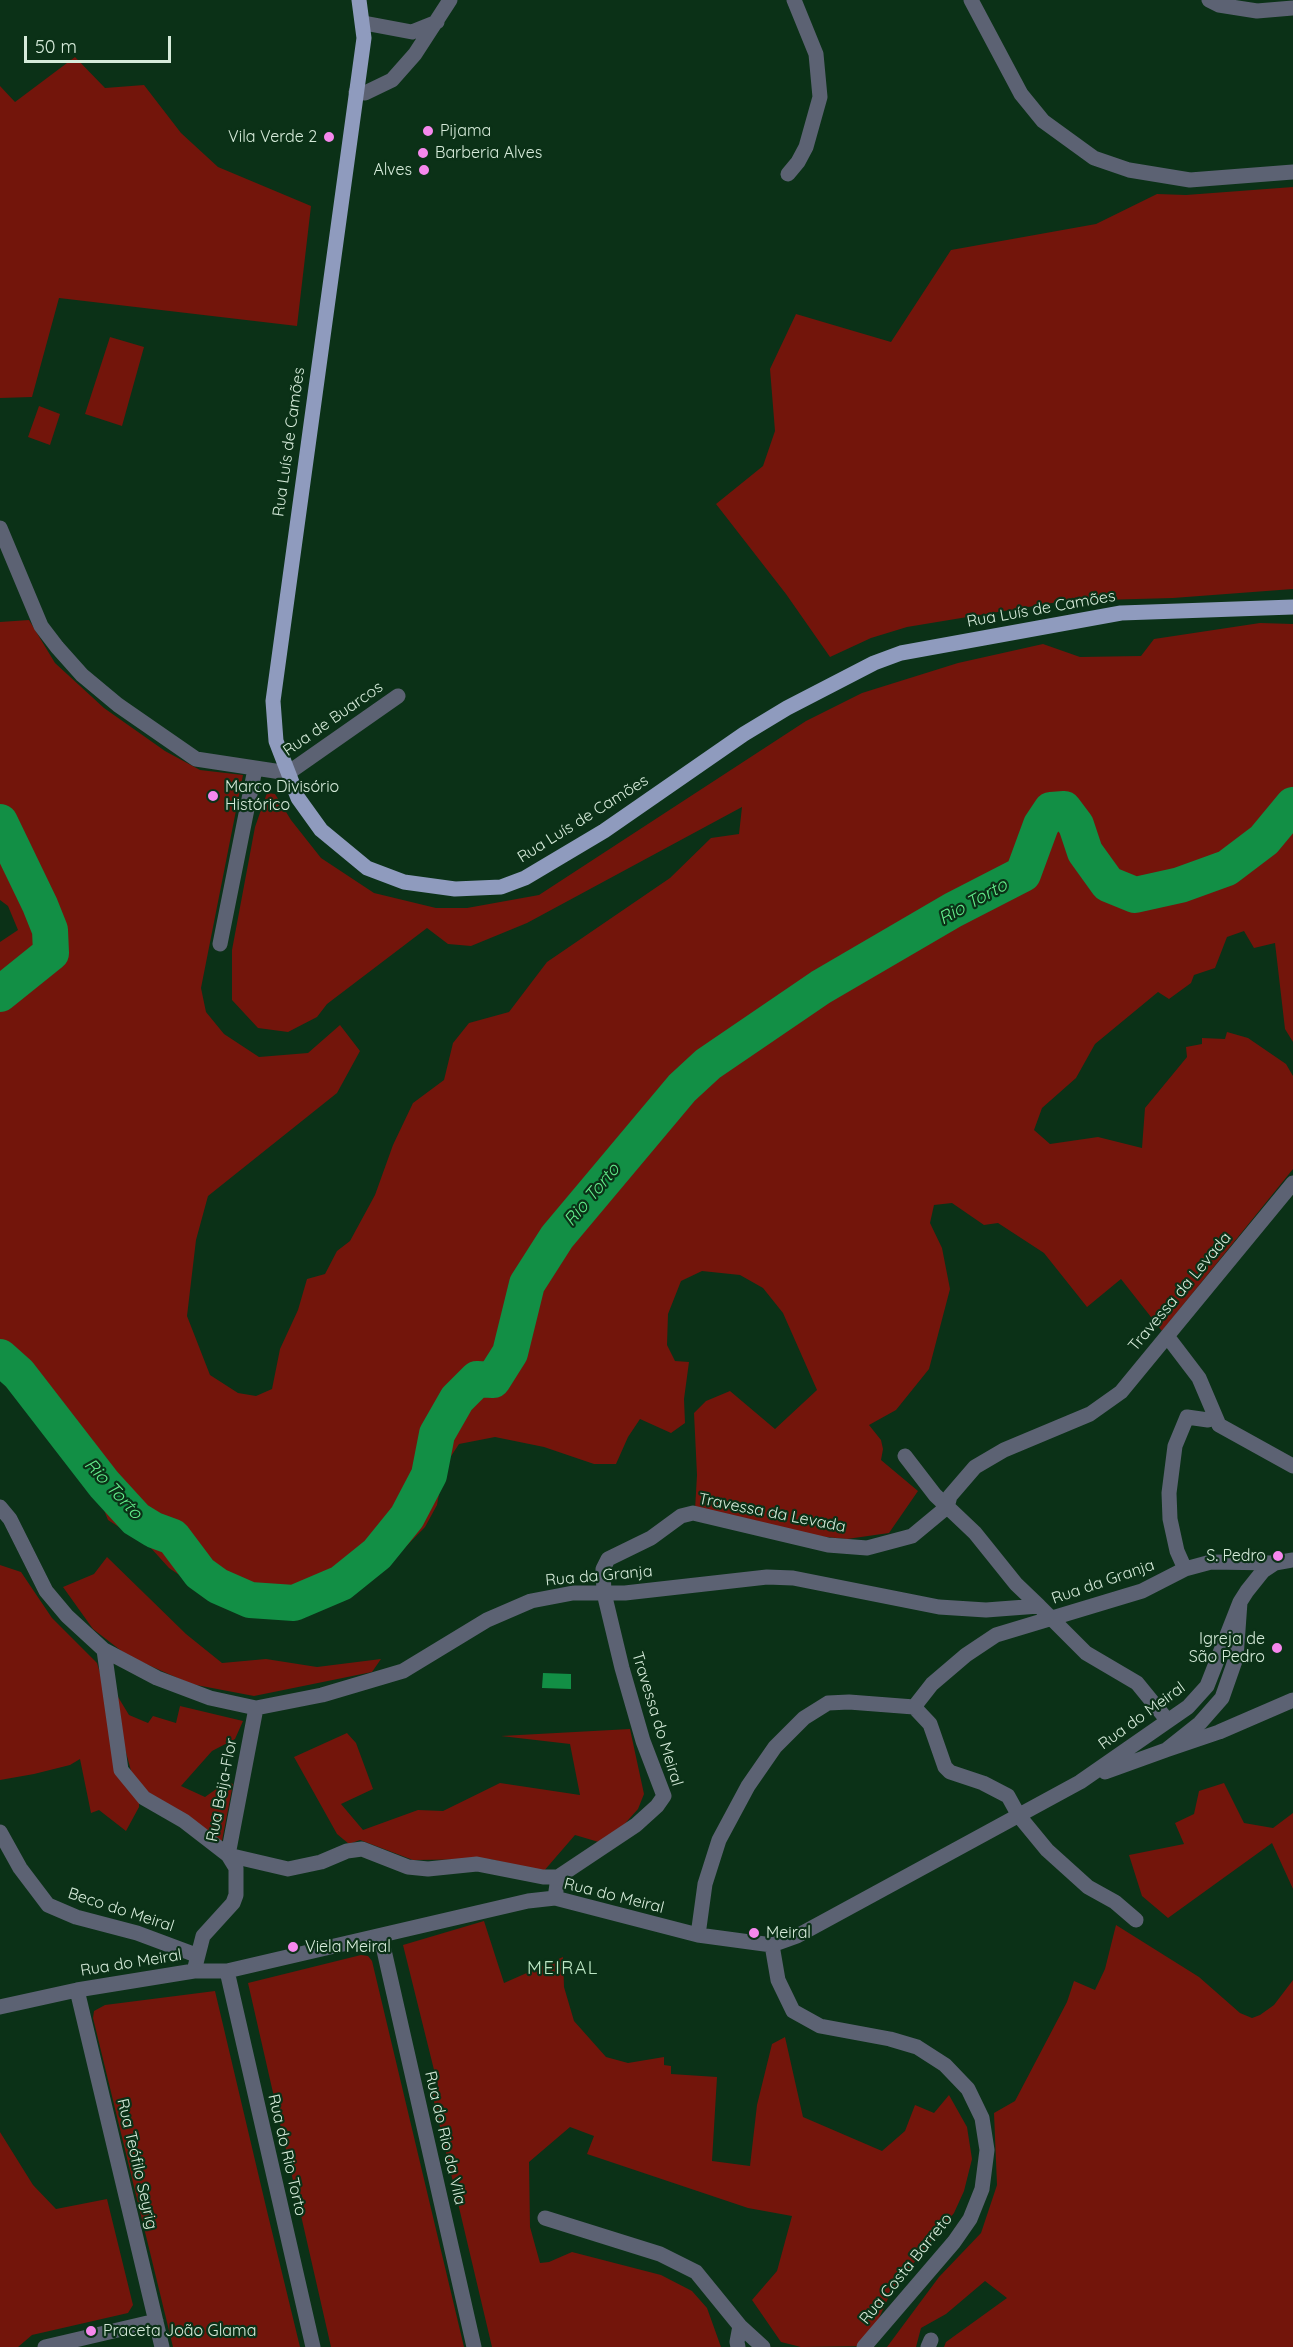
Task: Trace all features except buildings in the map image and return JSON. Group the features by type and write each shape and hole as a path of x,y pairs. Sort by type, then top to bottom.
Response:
{"main road":[{"name":"Rua Luís de Camões","path":"359,0 364,23 356,92 273,701 276,741 298,798 321,830 367,868 404,882 455,889 501,887 525,878 604,831 744,734 787,708 874,663 924,648 1121,613 1293,607"}],"street":[{"path":"356,92 365,93 392,80 415,54 450,0"},
{"path":"788,174 806,147 820,97 816,54 794,0"},
{"path":"971,0 1021,94 1043,121 1094,158 1129,170 1190,180 1293,172"},
{"path":"1209,0 1219,5 1257,12 1293,8"},
{"path":"364,23 412,33 437,22"},
{"path":"0,528 41,626 82,675 118,705 196,759 288,772"},
{"name":"Rua de Buarcos","path":"288,772 398,696"},
{"path":"220,944 255,769"},
{"name":"Travessa da Levada","path":"604,1593 603,1569 608,1559 651,1538 681,1516 693,1513 828,1545 867,1548 912,1536 947,1507 950,1496 975,1467 1004,1450 1090,1414 1121,1392 1293,1183"},
{"path":"1167,1336 1199,1378 1219,1425 1293,1466"},
{"path":"1185,1569 1177,1551 1170,1519 1169,1493 1175,1446 1187,1417 1208,1420 1214,1417"},
{"path":"905,1456 947,1507 975,1533 1016,1584 1039,1606"},
{"name":"Rua da Granja","path":"0,1507 10,1519 46,1591 67,1616 104,1650 116,1658 178,1686 210,1698 256,1708 322,1695 403,1671 487,1620 531,1601 573,1593 625,1593 767,1576 793,1578 939,1607 993,1610 1039,1606 1050,1619 1142,1591 1185,1569 1211,1562 1275,1563 1293,1560"},
{"name":"Rua do Meiral","path":"0,2007 77,1990 194,1971 227,1971 528,1901 555,1898 698,1935 772,1945 797,1936 1080,1782 1168,1721 1199,1697 1207,1686 1240,1602 1263,1571 1275,1563"},
{"name":"Travessa do Meiral","path":"558,1877 636,1825 657,1806 664,1796 643,1741 604,1593"},
{"path":"1167,1750 1200,1723 1222,1698 1236,1658 1240,1602"},
{"path":"914,1707 932,1684 966,1655 996,1635 1050,1619 1086,1653 1137,1683 1168,1721"},
{"path":"104,1650 122,1770 144,1798 184,1821 228,1855 288,1869 321,1862 348,1851 362,1849 408,1868 428,1869 477,1864 543,1877 558,1877 555,1898"},
{"name":"Rua do Meiral","path":"1080,1782 1219,1732 1293,1700"},
{"path":"698,1935 705,1884 719,1840 748,1786 775,1747 804,1718 828,1703 849,1702 914,1707 930,1724 945,1767 950,1772 983,1783 1008,1796 1019,1816 1047,1850 1088,1887 1115,1902 1136,1920"},
{"name":"Rua Beija-Flor","path":"194,1971 196,1955 203,1936 233,1903 236,1895 236,1868 228,1855 256,1708"},
{"name":"Beco do Meiral","path":"0,1832 20,1868 48,1905 76,1917 136,1933 196,1955"},
{"name":"Rua do Rio da Vila","path":"381,1937 474,2347"},
{"name":"Rua Costa Barreto","path":"772,1945 778,1980 793,2011 820,2026 890,2039 917,2047 945,2065 968,2090 982,2118 987,2150 982,2189 970,2218 954,2242 864,2347"},
{"name":"Rua do Rio Torto","path":"227,1971 313,2347"},
{"name":"Rua Teófilo Seyrig","path":"77,1990 162,2347"},
{"path":"545,2218 660,2254 696,2272 740,2326 763,2347"},
{"path":"45,2347 71,2344 156,2321"},
{"path":"738,2347 736,2342 740,2326"}],"shaded area":[{"path":"75,57 105,88 144,85 181,133 218,167 311,206 297,326 59,298 32,397 0,398 0,86 15,102"},
{"path":"1293,187 1293,589 1173,598 1064,601 907,627 871,638 830,657 786,594 716,504 763,466 775,431 770,369 796,314 891,342 951,250 1096,224 1157,194 1186,195"},
{"path":"110,337 144,347 122,426 85,414"},
{"path":"39,406 60,414 50,445 28,437"},
{"path":"29,620 55,663 104,708 165,751 200,770 243,775 201,988 206,1012 224,1034 259,1057 308,1053 340,1025 360,1051 337,1093 208,1196 196,1240 187,1316 210,1375 238,1393 256,1396 272,1389 280,1349 298,1310 307,1279 325,1274 337,1251 350,1241 375,1195 393,1145 413,1103 444,1080 453,1043 469,1023 509,1012 547,962 670,878 711,838 739,834 742,807 527,923 471,946 448,944 427,928 327,1004 317,1017 288,1032 258,1028 232,1000 232,950 255,827 267,793 275,794 291,820 321,858 374,893 436,908 467,908 539,895 806,721 862,693 958,663 1043,644 1080,657 1141,656 1154,639 1260,623 1293,624 1293,1042 1285,1029 1275,943 1254,948 1244,931 1227,937 1215,968 1194,975 1191,983 1169,999 1158,992 1095,1044 1076,1078 1042,1108 1034,1130 1050,1144 1098,1137 1142,1148 1145,1108 1187,1057 1186,1047 1202,1044 1202,1038 1225,1039 1227,1032 1248,1038 1286,1064 1293,1076 1293,1169 1162,1331 1121,1279 1087,1307 1044,1253 998,1223 984,1225 952,1203 934,1205 930,1223 942,1248 950,1289 929,1369 896,1410 869,1425 881,1440 883,1449 881,1460 918,1491 889,1533 847,1539 816,1536 695,1510 697,1475 694,1413 706,1401 730,1391 775,1429 817,1390 783,1313 763,1288 740,1275 702,1271 681,1281 668,1314 667,1345 675,1361 689,1362 684,1399 685,1423 671,1433 640,1419 628,1437 616,1464 594,1464 544,1447 495,1437 459,1444 444,1467 437,1505 425,1527 373,1580 333,1604 289,1614 266,1615 228,1608 169,1568 150,1547 108,1520 96,1490 78,1465 0,1380 0,942 18,930 8,906 0,900 0,622"},
{"path":"107,1557 186,1634 222,1663 266,1659 317,1667 381,1659 372,1672 254,1696 191,1684 128,1656 93,1629 63,1587 94,1574"},
{"path":"0,1565 21,1572 52,1618 97,1663 105,1689 116,1769 139,1797 139,1807 126,1831 99,1810 91,1813 80,1759 70,1765 0,1780"},
{"path":"543,1673 571,1674 571,1689 542,1688"},
{"path":"115,1692 129,1715 148,1723 153,1716 176,1723 180,1706 243,1721 235,1739 212,1751 181,1786 205,1797 226,1782 233,1784 221,1846 156,1800 133,1778 119,1727"},
{"path":"630,1729 644,1794 638,1809 621,1828 602,1843 575,1835 543,1872 490,1859 413,1860 360,1840 349,1844 337,1834 294,1757 347,1733 356,1743 373,1789 341,1804 363,1830 418,1810 443,1811 500,1783 580,1795 570,1744 501,1736"},
{"path":"1224,1783 1244,1823 1273,1828 1293,1813 1293,1889 1272,1843 1168,1918 1142,1896 1129,1855 1184,1844 1175,1823 1194,1814 1199,1791"},
{"path":"484,1921 504,1983 563,1957 564,1987 574,2021 606,2057 628,2063 664,2057 664,2065 671,2066 671,2074 717,2077 712,2161 750,2166 757,2105 772,2044 785,2037 803,2117 882,2151 905,2131 915,2105 934,2113 949,2095 967,2127 972,2159 964,2191 954,2213 892,2290 866,2346 801,2347 781,2342 752,2300 777,2271 792,2216 748,2208 587,2154 594,2136 570,2127 529,2162 530,2227 540,2263 549,2262 572,2252 661,2275 692,2291 707,2308 721,2347 492,2347 431,2089 438,2086 403,1945"},
{"path":"1116,1925 1199,1977 1240,2013 1252,2018 1274,2005 1293,1980 1293,2347 944,2347 946,2342 1007,2298 985,2281 946,2314 921,2328 916,2347 887,2347 939,2277 981,2233 997,2185 994,2113 1015,2101 1067,2002 1074,1981 1095,1990 1105,1969"},
{"path":"361,1955 368,1956 372,1961 464,2347 331,2347 248,1983"},
{"path":"215,1991 300,2347 173,2347 93,2018 94,2011 105,2005"},
{"path":"0,2132 33,2185 56,2209 107,2199 133,2305 128,2313 32,2335 18,2347 0,2347"}],"waterway":[{"name":"Rio Torto","path":"0,1357 19,1374 104,1484 136,1519 154,1530 173,1537 200,1573 218,1586 250,1600 294,1603 341,1583 377,1554 407,1517 429,1475 437,1434 457,1399 477,1379 493,1380 510,1353 527,1284 557,1237 682,1088 708,1064 821,987 953,910 1023,874 1041,825 1051,810 1064,809 1076,825 1085,852 1108,884 1135,895 1180,885 1227,868 1264,840 1293,805"},
{"name":"Rio Torto","path":"0,822 50,930 51,953 0,994"}],"place":[{"name":"Pijama","path":"428,131"},
{"name":"Vila Verde 2","path":"329,137"},
{"name":"Barberia Alves","path":"423,153"},
{"name":"Alves","path":"424,170"},
{"name":"Marco Divisório Histórico","path":"213,796"},
{"name":"S. Pedro","path":"1278,1556"},
{"name":"Igreja de São Pedro","path":"1277,1648"},
{"name":"Meiral","path":"754,1933"},
{"name":"Viela Meiral","path":"293,1947"},
{"name":"Praceta João Glama","path":"91,2331"}],"district":[{"name":"MEIRAL","path":"563,1969"}]}
